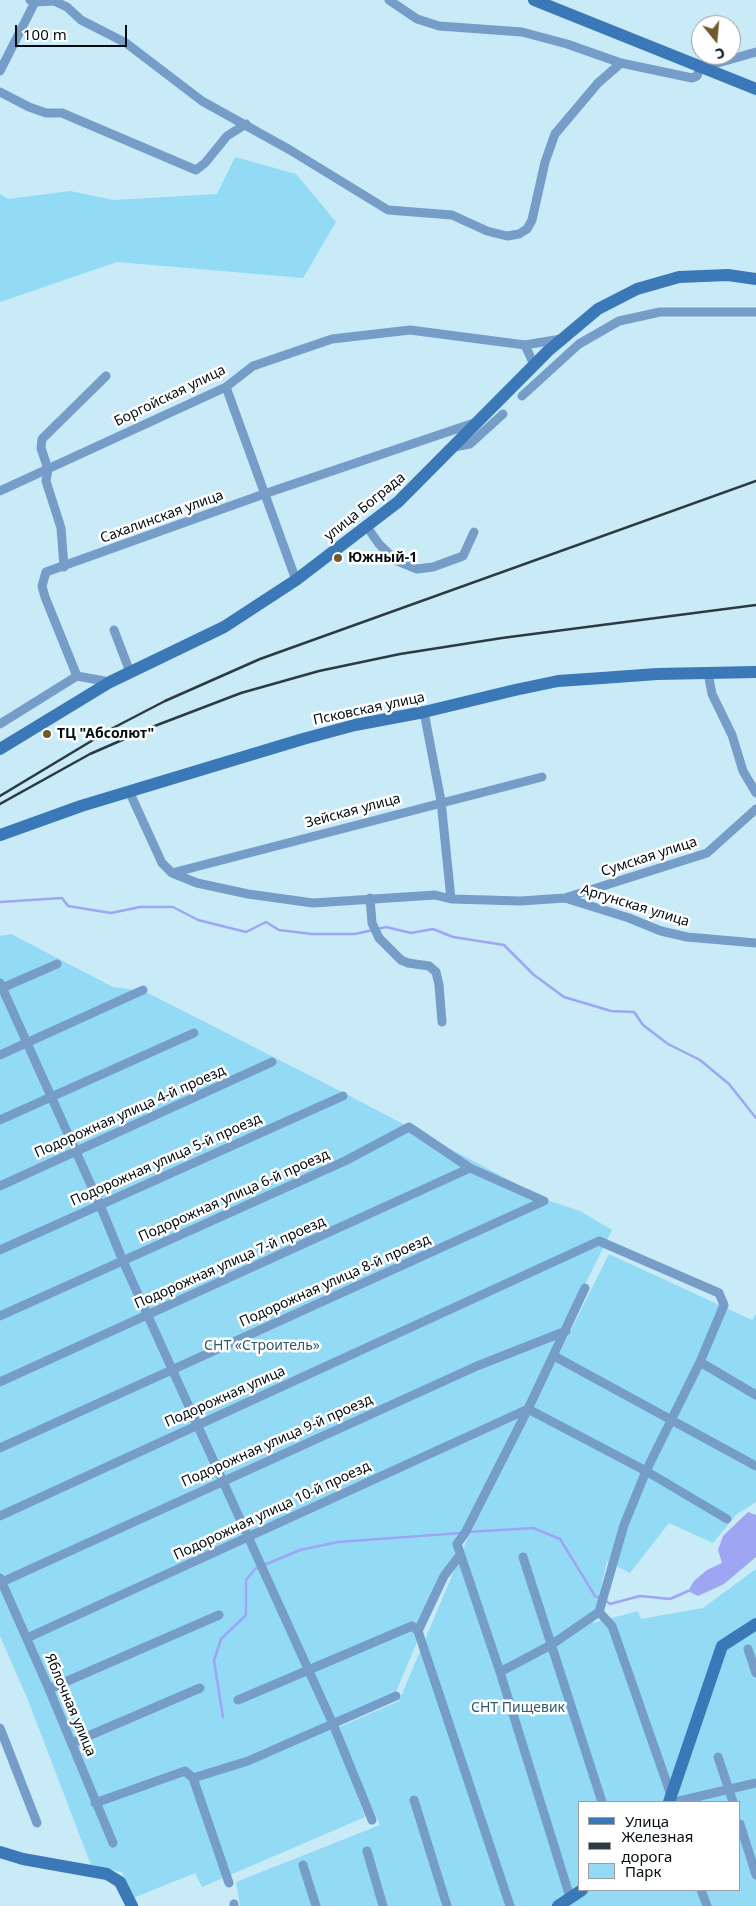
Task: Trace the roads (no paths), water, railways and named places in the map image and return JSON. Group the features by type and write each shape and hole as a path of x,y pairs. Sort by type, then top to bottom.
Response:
{"main road":[{"path":"534,0 756,89"},
{"name":"улица Бограда","path":"0,749 110,682 224,628 296,580 398,502 534,365 598,310 637,289 679,277 728,275 756,279"},
{"name":"Псковская улица","path":"0,835 128,791 346,727 424,712 558,681 657,674 756,672"},
{"path":"672,1800 722,1646 756,1624"},
{"path":"0,1852 23,1859 107,1874 120,1882 132,1906"},
{"path":"558,1906 580,1891"}],"street":[{"path":"389,0 417,19 440,26 522,32 567,44 621,63 692,78 697,76 700,68 756,52"},
{"path":"0,71 32,1 54,1 67,8 81,20 126,43 202,101 246,124 388,210 452,215 487,231 507,236 519,234 527,229 532,220 545,162 555,134 598,83 621,63"},
{"path":"0,92 38,110 62,113 196,170 205,163 227,136 246,124"},
{"path":"598,310 605,326"},
{"path":"522,396 578,344 605,326 639,315 660,312 756,312"},
{"name":"Боргойская улица","path":"0,491 226,387 253,366 332,339 410,330 526,345 562,339"},
{"path":"526,345 534,365"},
{"path":"64,567 61,528 46,481 48,469 41,448 42,440 106,376"},
{"path":"226,387 296,580"},
{"path":"454,447 470,444 503,414"},
{"name":"Сахалинская улица","path":"77,676 42,586 46,572 264,494 479,421"},
{"path":"367,527 394,560 417,569 433,567 463,556 474,532"},
{"path":"114,630 130,672"},
{"path":"708,674 712,694 732,735 743,771 756,793"},
{"path":"0,724 77,676 110,682"},
{"path":"424,712 441,801 451,899"},
{"name":"Зейская улица","path":"172,873 542,776"},
{"path":"128,791 162,862 172,873 206,885 313,903 434,895 451,899 521,902 565,898"},
{"name":"Сумская улица","path":"565,898 707,853 756,808"},
{"path":"370,898 372,923 379,938 401,960 429,966 436,972 442,1022"},
{"name":"Аргунская улица","path":"565,898 629,918 661,931 687,937 756,943"},
{"path":"57,964 1,987 100,1205 123,1261 174,1368 222,1481 309,1670 372,1820"},
{"path":"0,1055 143,990"},
{"path":"0,1120 194,1033"},
{"name":"Подорожная улица 4-й проезд","path":"0,1186 272,1062"},
{"name":"Подорожная улица 5-й проезд","path":"0,1250 343,1096"},
{"name":"Подорожная улица 6-й проезд","path":"0,1316 345,1161 409,1127 470,1168"},
{"name":"Подорожная улица 8-й проезд","path":"0,1448 544,1202 470,1168"},
{"name":"Подорожная улица 7-й проезд","path":"0,1382 470,1168"},
{"name":"Подорожная улица","path":"0,1516 599,1241 719,1293 724,1305 700,1362"},
{"path":"570,1897 500,1672 457,1544 465,1533 554,1356 584,1288"},
{"name":"Подорожная улица 9-й проезд","path":"1,1580 477,1366 566,1330"},
{"path":"554,1356 756,1466"},
{"path":"500,1672 551,1645 599,1612 624,1526 646,1471 670,1418 700,1362 756,1395"},
{"path":"528,1408 646,1471 727,1519"},
{"name":"Подорожная улица 10-й проезд","path":"27,1638 528,1408"},
{"path":"418,1631 444,1576 460,1555"},
{"path":"523,1557 602,1801"},
{"name":"Яблочная улица","path":"1,1580 50,1689 95,1803 113,1843"},
{"path":"599,1612 612,1626 672,1800 729,1790 756,1783"},
{"path":"50,1689 219,1615"},
{"path":"238,1700 400,1629 412,1626 418,1631 510,1906"},
{"path":"748,1649 756,1672"},
{"path":"72,1743 200,1688"},
{"path":"193,1778 248,1761 396,1696"},
{"path":"0,1728 37,1823"},
{"path":"718,1757 733,1801"},
{"path":"95,1803 185,1771 193,1778 229,1883"},
{"path":"414,1800 447,1906"},
{"path":"741,1827 756,1874"},
{"path":"367,1851 383,1906"},
{"path":"303,1865 316,1906"},
{"path":"701,1891 707,1906"}],"water":[{"path":"748,1512 756,1515 756,1557 724,1584 698,1596 688,1591 694,1581 707,1570 722,1563 718,1550 723,1536"}],"waterway":[{"path":"0,902 62,898 68,906 111,913 140,907 173,907 198,920 246,932 266,922 279,930 312,934 355,934 386,927 411,933 433,929 453,937 504,945 534,975 564,997 611,1011 634,1012 643,1025 668,1044 700,1060 729,1084 756,1118"},
{"path":"468,1532 533,1528 560,1539 595,1596 601,1599"},
{"path":"223,1717 214,1661 221,1639 246,1615 246,1580 255,1569 300,1550 338,1542 461,1533"},
{"path":"606,1601 610,1604 640,1596 670,1599 688,1591"}],"railway":[{"path":"0,796 113,728 165,701 260,659 756,481"},
{"path":"0,804 90,754 152,727 241,693 319,671 400,654 502,638 756,605"}],"place":[{"name":"Южный-1","path":"338,558"},
{"name":"ТЦ \"Абсолют\"","path":"47,734"}],"park label":[{"name":"СНТ «Строитель»","path":"262,1346"},
{"name":"СНТ Пищевик","path":"518,1708"}]}
